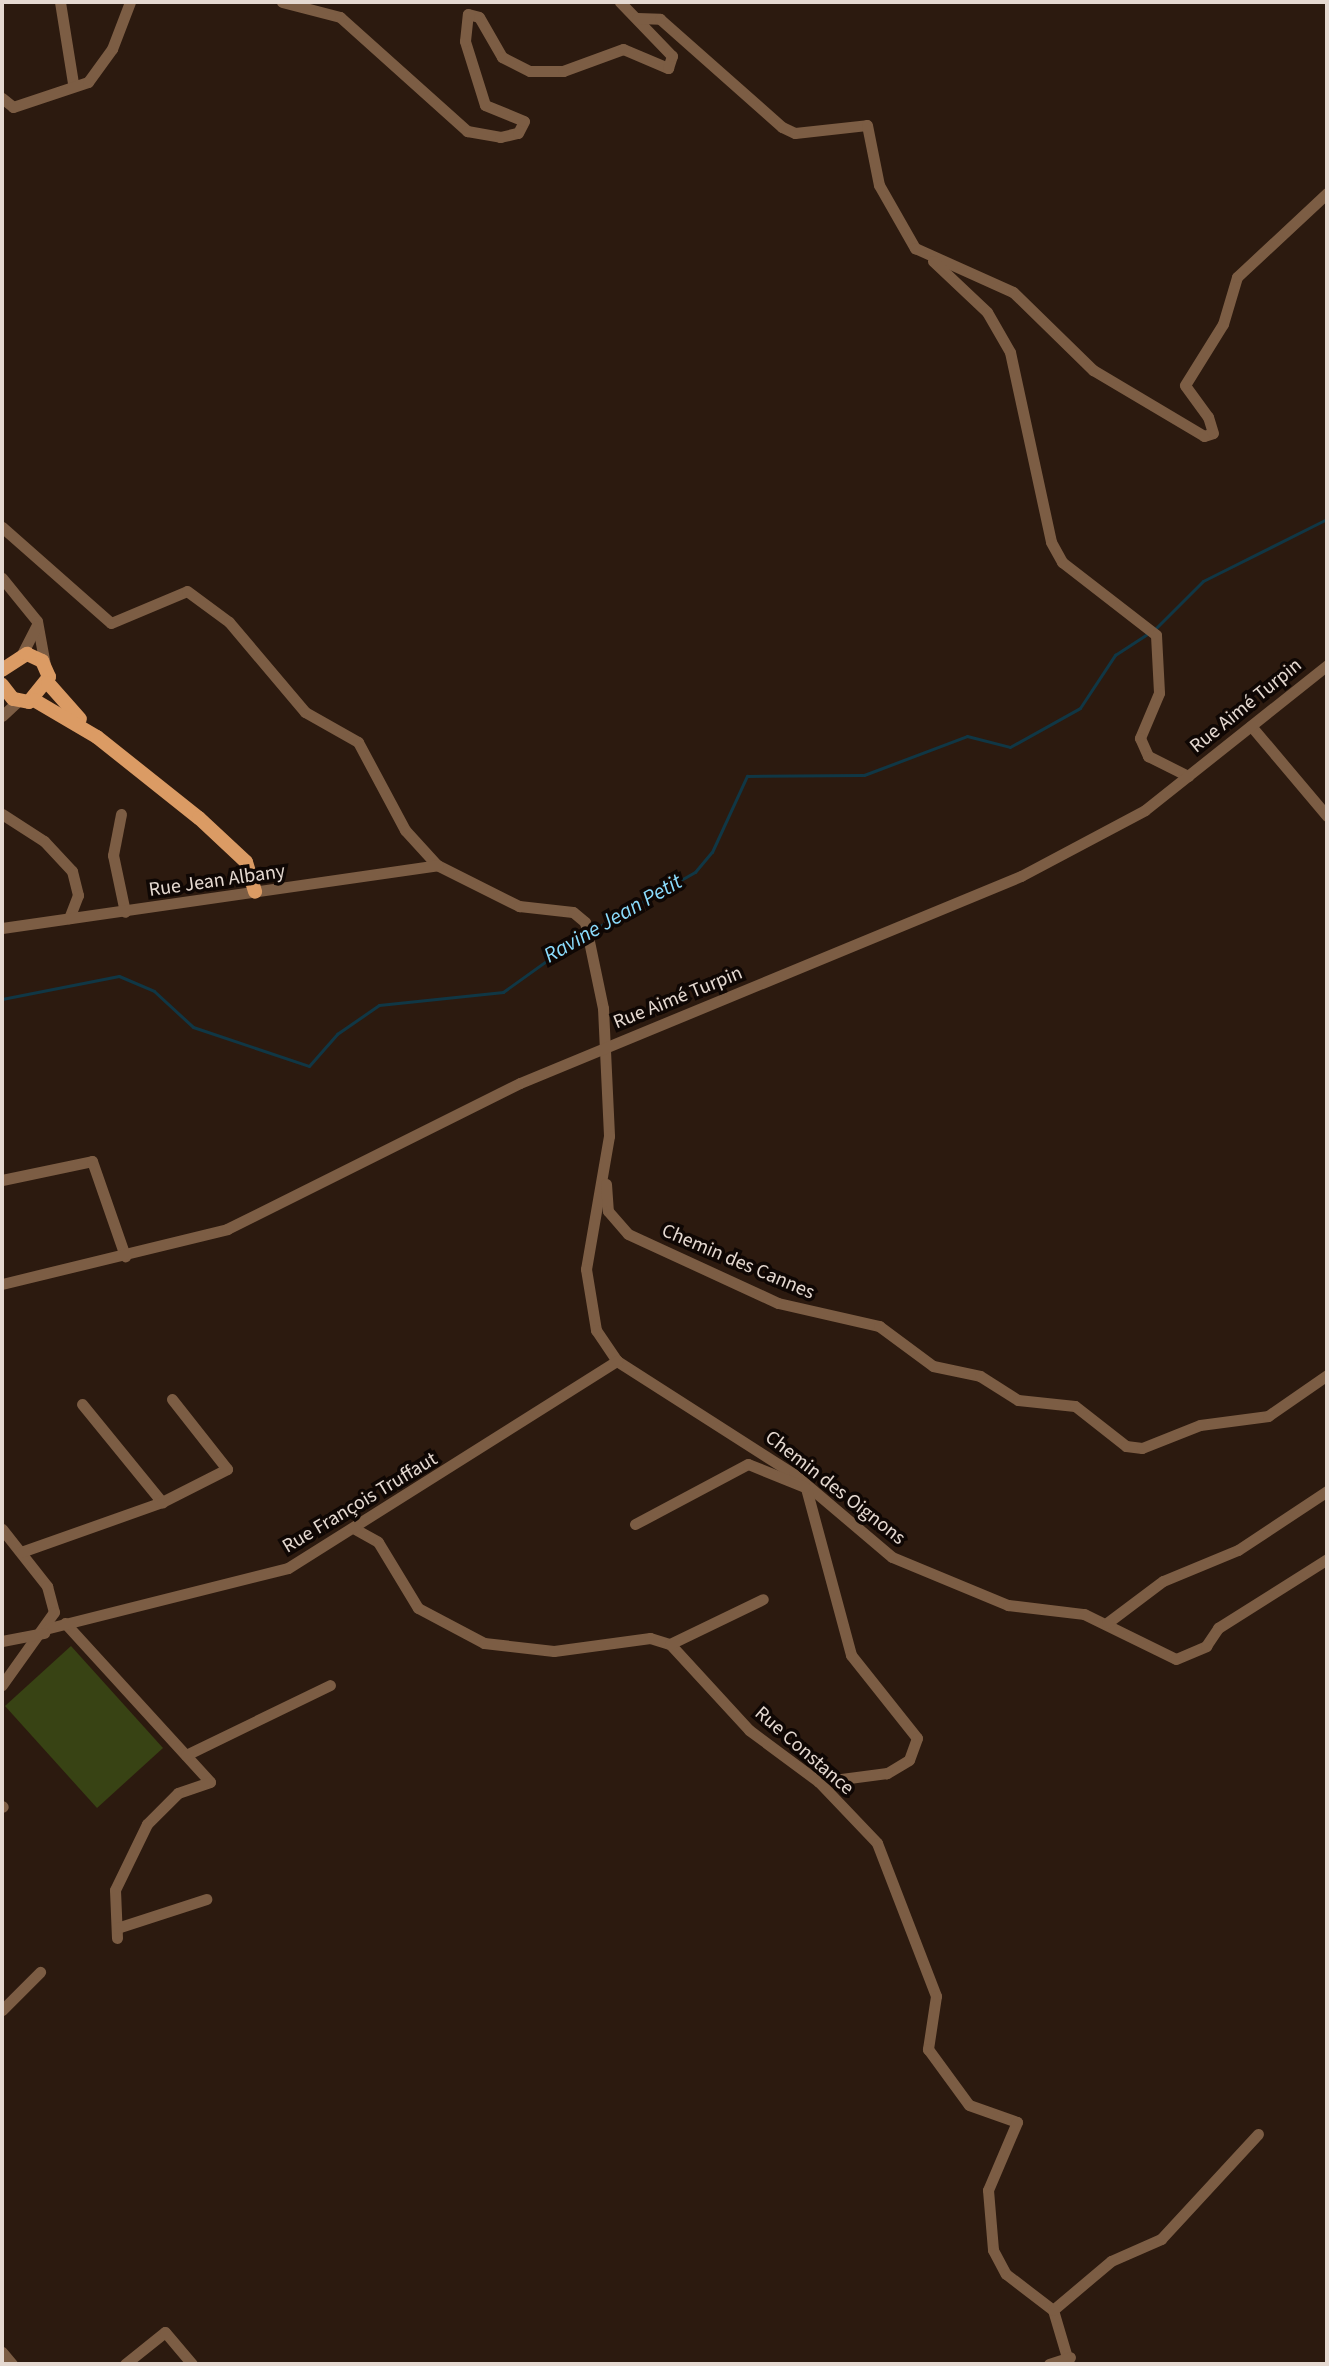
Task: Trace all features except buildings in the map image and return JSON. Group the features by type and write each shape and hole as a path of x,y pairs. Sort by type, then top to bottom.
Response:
{"main road":[{"path":"2,670 12,654 45,665 48,683 97,737 246,862 255,892"},
{"path":"34,700 48,683"},
{"path":"3,691 18,701 34,700 97,737"}],"street":[{"path":"60,2 73,83"},
{"path":"2,98 13,107 73,83 88,82 112,49 130,2"},
{"path":"282,2 340,17 480,136 518,133 524,121 485,105 465,41 468,14 479,17 502,57 530,71 563,71 623,49 668,68 672,56 620,2"},
{"path":"637,18 660,19 782,127 795,133 867,125 879,185 906,239 987,312 1010,352 1051,542 1062,562 1090,589 1153,631 1159,693 1140,738 1148,756 1188,776"},
{"path":"933,261 1013,292 1093,370 1204,436 1213,433 1208,417 1185,385 1223,324 1237,277 1327,193"},
{"path":"2,527 111,623 187,591 229,622 305,712 358,742 405,830 437,865"},
{"path":"2,578 37,621 45,665"},
{"path":"12,654 37,621"},
{"name":"Rue Aimé Turpin","path":"2,1284 227,1229 601,1047 1021,876 1145,810 1327,665"},
{"path":"2,716 18,701"},
{"path":"1251,726 1327,816"},
{"path":"2,814 44,841 72,871 78,895 69,918"},
{"path":"121,814 113,855 125,912"},
{"name":"Rue Jean Albany","path":"2,928 437,865"},
{"name":"Chemin des Oignons","path":"437,865 490,895 573,912 585,922 603,1008 601,1047 605,1176 586,1269 596,1330 617,1361 806,1487 892,1557 1008,1605 1107,1623 1176,1659 1206,1646 1218,1628 1327,1559"},
{"path":"2,1180 92,1161 125,1256"},
{"name":"Chemin des Cannes","path":"605,1176 608,1211 628,1234 778,1303 879,1326 933,1366 980,1376 1018,1400 1075,1406 1126,1446 1142,1448 1200,1425 1268,1416 1327,1375"},
{"name":"Rue François Truffaut","path":"2,1641 288,1568 355,1529 617,1361"},
{"path":"21,1552 162,1502 227,1469 172,1399"},
{"path":"82,1404 162,1502"},
{"path":"635,1524 748,1464 806,1487 851,1655 917,1738 909,1760 887,1773 819,1782"},
{"path":"1107,1623 1152,1588 1238,1550 1327,1491"},
{"path":"2,1529 52,1597 47,1630 2,1685"},
{"path":"355,1529 378,1542 418,1608 484,1643 554,1651 650,1638 670,1644 763,1599"},
{"path":"65,1623 210,1782 178,1793 147,1824 115,1890 117,1933 206,1899"},
{"name":"Rue Constance","path":"670,1644 760,1739 819,1782 877,1843 900,1889 936,1996 927,2043 941,2075 969,2105 1017,2122 988,2190 989,2234 1000,2268 1053,2310"},
{"path":"186,1755 330,1685"},
{"path":"2,2010 40,1972"},
{"path":"1049,2364 1070,2361 1053,2310 1111,2261 1161,2239 1258,2134"},
{"path":"125,2364 165,2332 192,2364"},
{"path":"2,2352 12,2364"}],"green space":[{"path":"71,1646 163,1748 97,1808 5,1706"}],"waterway":[{"name":"Ravine Jean Petit","path":"1154,630 1203,581 1327,519"},
{"name":"Ravine Jean Petit","path":"591,931 695,872 712,852 747,776 864,775 967,736 1010,747 1080,708 1115,655 1147,634"},
{"name":"Ravine Jean Petit","path":"2,999 119,976 154,991 193,1027 309,1066 337,1034 379,1005 503,992 584,934"}]}
